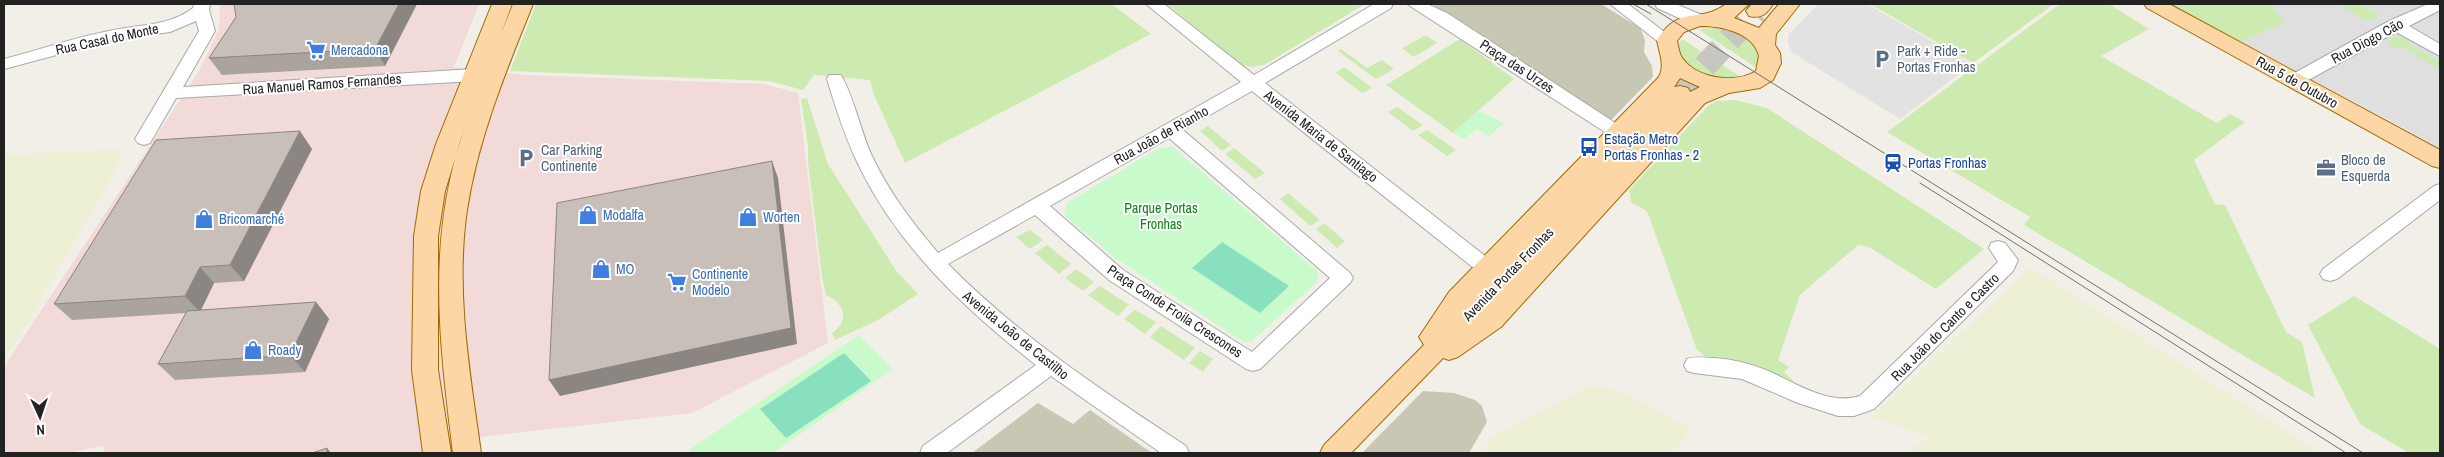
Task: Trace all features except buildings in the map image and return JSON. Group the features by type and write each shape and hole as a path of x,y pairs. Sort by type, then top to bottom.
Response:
{"main road":[{"path":"437,453 425,370 426,236 433,191 447,144 502,4"},
{"path":"468,453 456,378 452,321 452,249 455,212 464,169 490,85 523,4"},
{"path":"1400,384 1492,320 1697,98 1710,91 1726,86 1747,84 1764,76 1770,67 1770,56 1766,46 1766,33 1790,4"},
{"name":"Rua 5 de Outubro","path":"2154,4 2440,160"},
{"path":"1400,384 1458,299 1666,83 1672,73 1672,62 1666,47 1667,40 1677,26 1725,15 1753,6"},
{"path":"1704,20 1742,28 1766,46"},
{"path":"1672,62 1695,78 1726,86"},
{"name":"Avenida Portas Fronhas","path":"1334,453 1680,93"}],"street":[{"name":"Avenida Maria de Santiago","path":"1154,4 1487,268"},
{"name":"Rua João de Rianho","path":"935,263 1254,83 1385,4"},
{"name":"Praça das Urzes","path":"1415,4 1441,17 1617,132"},
{"path":"1618,4 1667,40"},
{"path":"1663,4 1704,20"},
{"name":"Rua Diogo Cão","path":"2295,80 2440,4"},
{"path":"144,139 207,31 201,7"},
{"name":"Rua Casal do Monte","path":"4,64 110,36 165,27 191,19 201,7"},
{"path":"2395,26 2440,51"},
{"name":"Rua Manuel Ramos Fernandes","path":"171,93 474,75"},
{"name":"Avenida João de Castilho","path":"834,79 852,130 874,177 900,218 935,263 971,301 1050,366 1178,453"},
{"name":"Praça Conde Froila Crescones","path":"1036,206 1116,275 1253,362 1343,278 1170,129"},
{"path":"2330,274 2440,191"},
{"name":"Rua João do Canto e Castro","path":"1694,365 1744,370 1789,391 1818,401 1858,408 1867,403 2006,266 2008,260 1998,248"},
{"path":"931,453 1050,366"}],"shaded area":[{"path":"220,4 479,4 454,67 526,75 764,84 798,93 828,343 692,413 487,436 432,453 104,453 103,446 67,453 4,453 4,367 199,71 219,29"},
{"path":"1432,4 1601,4 1640,28 1645,40 1644,52 1652,66 1653,77 1611,120"},
{"name":"Park + Ride - Portas Fronhas","path":"1818,4 1867,4 1972,64 1900,119 1793,53 1788,44 1788,35"},
{"path":"2170,4 2440,4 2440,148 2415,134"},
{"path":"124,149 108,185 4,362 4,155"},
{"path":"2030,267 2321,453 1904,453 1927,437 1871,417"},
{"path":"1593,385 1625,393 1691,429 1672,453 1482,453 1491,437"},
{"path":"1423,391 1454,393 1475,400 1482,406 1487,422 1469,453 1362,453"},
{"path":"1038,403 1073,424 1090,410 1152,453 972,453"}],"green space":[{"path":"536,4 1112,4 1151,34 905,163 874,95 870,80 814,75 803,90 769,81 510,71"},
{"path":"1167,4 1365,4 1264,65 1253,67 1241,65"},
{"path":"1870,4 2054,4 1973,63"},
{"path":"2060,4 2109,4 2149,29 2101,56 2217,123 2230,114 2245,122 2194,160 2215,204 2225,205 2286,332 2302,342 2315,398 2024,225 2030,217 1887,132"},
{"path":"2167,4 2269,4 2285,22 2240,42"},
{"path":"2338,4 2360,4 2380,15 2367,21"},
{"path":"1718,28 1732,31 1744,37 1754,46 1760,59 1755,67 1698,29"},
{"path":"1426,35 1437,43 1413,57 1402,48"},
{"path":"2393,36 2413,40 2408,43 2440,62 2440,70 2401,46 2394,49 2388,41"},
{"path":"1460,39 1514,79 1453,133 1386,85"},
{"path":"1682,39 1741,77 1721,78 1702,74 1694,69 1687,64 1677,47"},
{"path":"1341,49 1367,68 1382,60 1394,69 1376,79 1338,51"},
{"path":"1344,67 1372,88 1362,93 1336,73"},
{"path":"807,98 828,164 897,272 918,294 878,320 835,340 832,333 841,323 843,312 837,303 826,295 822,277 801,99"},
{"path":"1735,100 1767,108 1984,249 1936,289 1869,247 1858,245 1800,295 1778,360 1789,367 1784,372 1809,396 1706,357 1697,350 1647,211 1631,202 1629,190 1708,106 1716,101"},
{"path":"1397,107 1423,125 1413,131 1388,112"},
{"path":"1479,111 1504,123 1489,136 1477,129 1464,139 1453,133"},
{"path":"1208,126 1231,145 1222,151 1200,131"},
{"path":"1427,130 1456,150 1447,156 1418,135"},
{"name":"Parque Portas Fronhas","path":"1173,147 1318,272 1317,282 1251,342 1242,341 1114,257 1064,215 1067,203 1159,148"},
{"path":"1234,148 1265,173 1255,179 1225,154"},
{"path":"1288,193 1320,220 1310,226 1280,199"},
{"path":"1324,223 1345,241 1337,248 1316,229"},
{"path":"1030,230 1043,240 1030,249 1016,237"},
{"path":"1222,242 1289,286 1260,313 1192,268"},
{"path":"1047,245 1071,264 1059,274 1035,253"},
{"path":"1076,269 1094,282 1083,291 1065,278"},
{"path":"1100,286 1129,305 1118,316 1088,295"},
{"path":"2354,296 2440,349 2440,453 2409,453 2360,424 2308,325"},
{"path":"1135,310 1156,322 1145,334 1124,319"},
{"path":"1161,326 1195,348 1184,360 1150,337"},
{"path":"859,335 893,369 773,453 692,453 689,450"},
{"path":"1200,351 1213,359 1203,372 1189,363"},
{"path":"844,353 871,381 786,438 760,409"}],"tunnel":[{"path":"1680,93 1756,11"}],"tram line":[{"path":"1633,4 1651,14"},
{"path":"1646,4 2363,453"},
{"path":"1920,183 2346,453"}],"place":[{"name":"Mercadona","path":"316,50"},
{"name":"Park + Ride - Portas Fronhas","path":"1882,59"},
{"name":"Estação Metro Portas Fronhas - 2","path":"1589,147"},
{"name":"Car Parking Continente","path":"526,158"},
{"name":"Portas Fronhas","path":"1893,163"},
{"name":"Bloco de Esquerda","path":"2326,168"},
{"name":"Modalfa","path":"588,215"},
{"name":"Worten","path":"748,217"},
{"name":"Bricomarché","path":"204,219"},
{"name":"MO","path":"601,269"},
{"name":"Continente Modelo","path":"677,282"},
{"name":"Roady","path":"253,350"}]}
